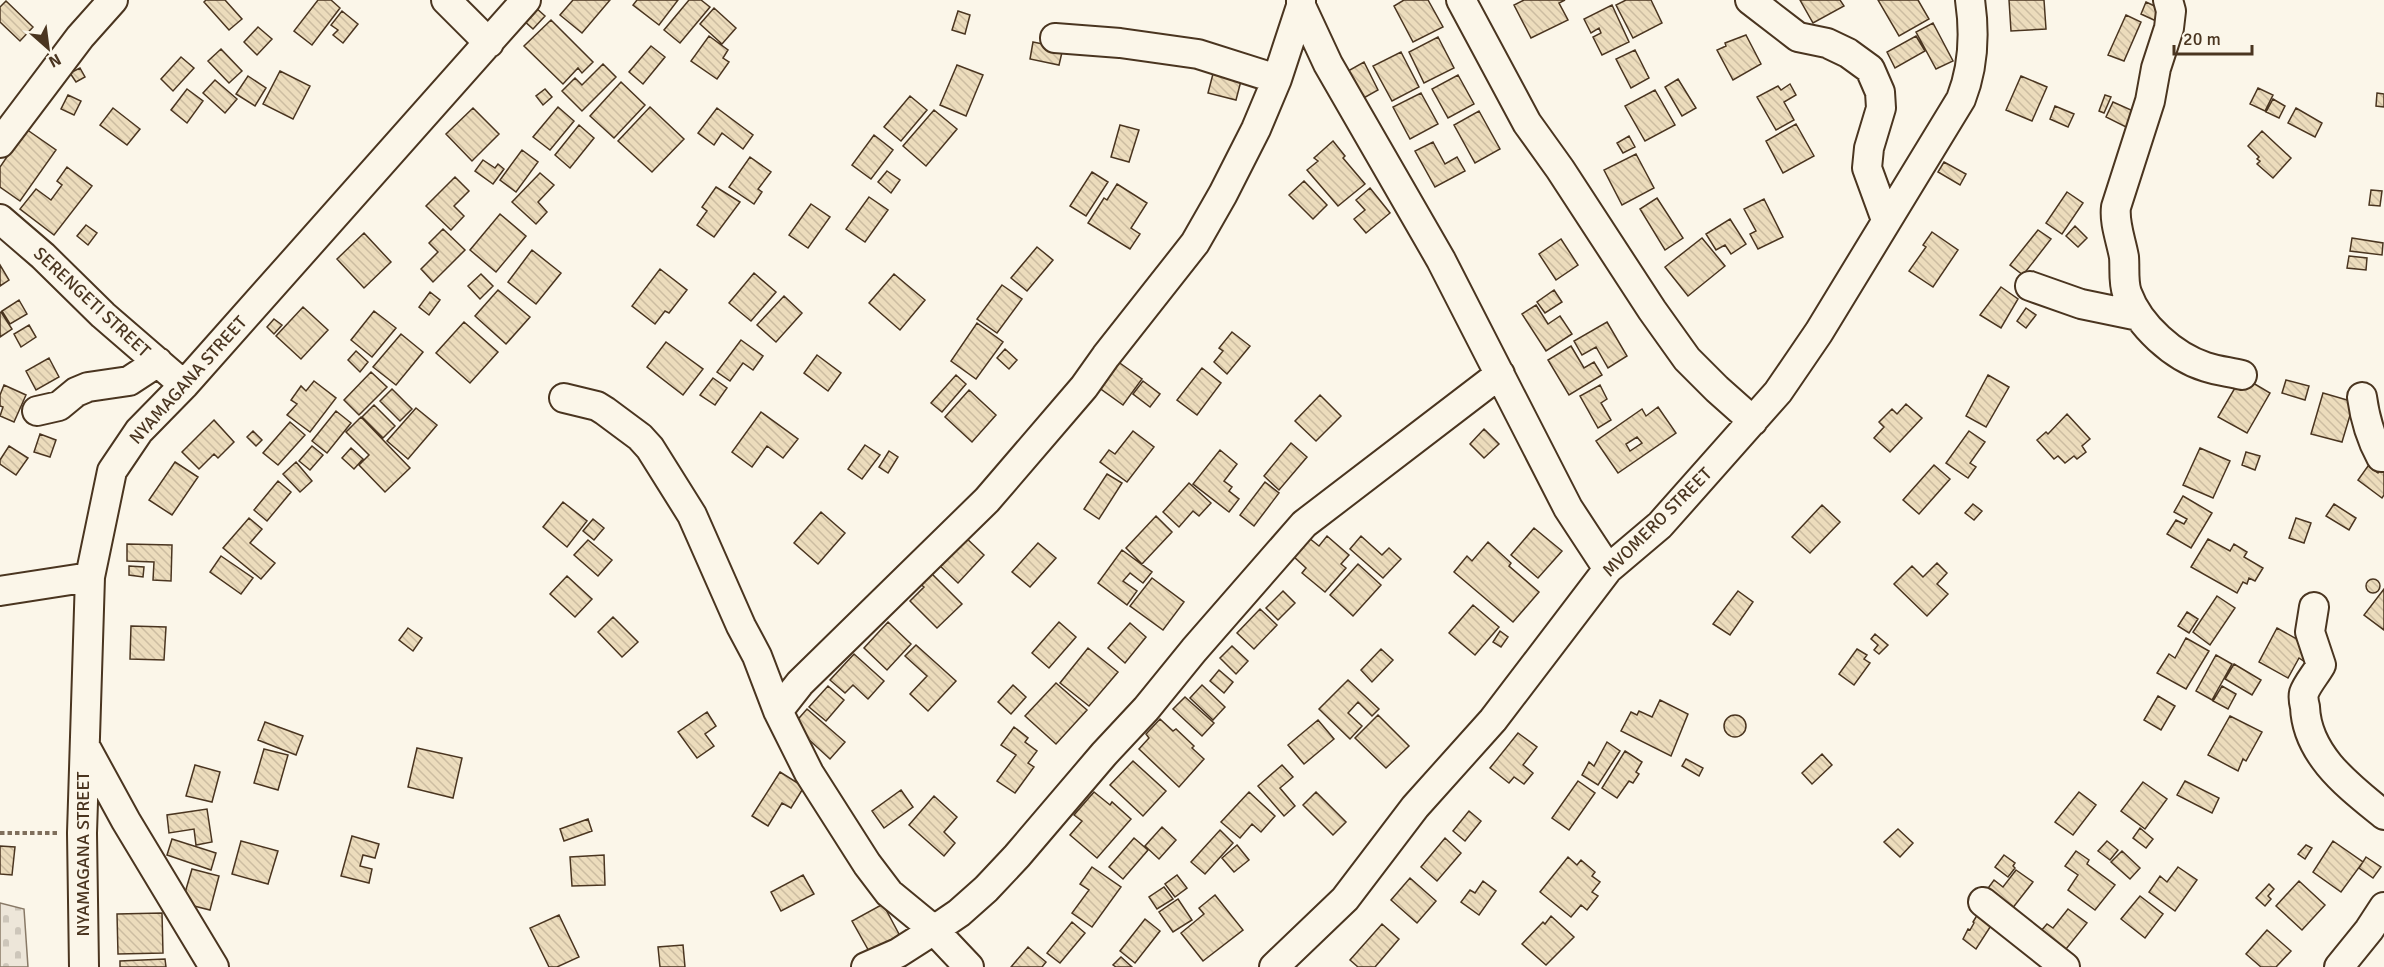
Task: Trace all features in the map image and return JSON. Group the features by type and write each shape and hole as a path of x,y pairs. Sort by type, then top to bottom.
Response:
{"street":[{"path":"0,143 80,37 112,0"},
{"path":"446,0 489,43"},
{"name":"NYAMAGANA STREET","path":"84,967 82,833 90,577 112,471 139,431 184,386 526,0"},
{"path":"1461,0 1527,123 1566,178 1652,310 1687,359 1754,421"},
{"path":"1750,0 1798,37 1827,44 1848,53 1870,69 1880,92 1881,108 1869,148 1867,168 1886,219"},
{"name":"MVOMERO STREET","path":"1274,967 1345,899 1415,807 1493,720 1608,569 1660,525 1778,392 1819,332 1961,99 1972,62 1970,0"},
{"path":"2168,0 2171,11 2169,28 2156,68 2146,111 2121,186 2115,213 2124,257 2126,291 2139,316 2151,331 2179,353 2205,367 2242,375"},
{"path":"778,711 800,683 987,500 1084,387 1195,243 1242,157 1277,79 1301,3"},
{"path":"1301,3 1328,64 1436,251 1568,508 1608,569"},
{"path":"1055,38 1120,43 1198,54 1277,79"},
{"name":"SERENGETI STREET","path":"0,219 43,256 103,315 184,386"},
{"path":"2030,286 2081,304 2139,316"},
{"path":"37,411 59,406 76,392 88,387 129,381 158,362"},
{"path":"866,967 898,953 934,930 979,895 1017,856 1304,524 1500,374"},
{"path":"2362,397 2365,420 2372,441 2381,457 2384,457"},
{"path":"564,398 597,406 606,411 640,437 650,448 692,515 756,656 778,711 809,773 867,864 889,893 934,930 969,967"},
{"path":"0,591 90,577"},
{"path":"2314,607 2310,632 2321,665 2304,694 2305,718 2309,731 2331,768 2384,815"},
{"path":"84,744 126,821 214,967"},
{"path":"1983,902 2065,967"},
{"path":"2339,967 2369,930 2384,907"}],"path":[{"path":"0,833 82,833"}],"green space":[{"path":"0,903 24,909 28,967 0,967"}],"building":[{"path":"206,0 225,0 242,19 229,30 204,2"},
{"path":"318,0 331,0 340,8 312,45 294,31"},
{"path":"573,0 610,0 582,33 560,15"},
{"path":"637,0 678,0 659,25 633,5"},
{"path":"689,0 701,0 710,7 680,43 664,30"},
{"path":"1404,0 1428,0 1443,27 1413,42 1394,6"},
{"path":"1524,0 1565,0 1559,3 1568,20 1531,38 1514,5"},
{"path":"1626,0 1651,0 1662,23 1633,38 1616,5"},
{"path":"1800,0 1840,0 1844,6 1813,23"},
{"path":"1878,0 1918,0 1929,19 1899,36"},
{"path":"2009,0 2044,0 2046,29 2011,31"},
{"path":"6,1 33,27 20,41 0,22 0,7"},
{"path":"2146,2 2161,9 2156,21 2141,14"},
{"path":"1612,5 1629,42 1602,55 1593,37 1601,33 1599,28 1591,33 1584,19"},
{"path":"535,7 545,16 533,29 523,20"},
{"path":"714,8 736,28 722,44 700,24"},
{"path":"342,11 358,24 343,43 333,35 338,30 331,25"},
{"path":"958,11 970,15 965,34 952,30"},
{"path":"2126,15 2141,22 2124,61 2108,55"},
{"path":"551,20 593,62 582,73 578,68 563,84 524,46"},
{"path":"1933,23 1953,61 1936,69 1916,32"},
{"path":"258,27 272,39 257,55 244,42"},
{"path":"1746,35 1761,64 1733,80 1717,50 1726,46 1725,43"},
{"path":"709,36 728,50 723,58 729,62 717,79 691,61"},
{"path":"1916,36 1925,51 1895,68 1887,52"},
{"path":"1438,37 1454,68 1424,83 1409,52"},
{"path":"1033,42 1063,48 1059,65 1030,59"},
{"path":"651,46 665,57 643,84 629,72"},
{"path":"221,49 242,71 229,83 208,61"},
{"path":"1635,50 1649,78 1631,88 1616,59"},
{"path":"1401,52 1419,87 1392,101 1373,66"},
{"path":"181,57 194,68 173,91 161,79"},
{"path":"1364,62 1378,90 1362,99 1348,71"},
{"path":"603,64 616,77 582,111 562,91 575,78 582,85"},
{"path":"957,65 983,75 966,116 940,105"},
{"path":"80,68 85,77 76,82 70,73"},
{"path":"1214,70 1242,77 1236,100 1208,93"},
{"path":"280,71 310,86 293,119 263,104"},
{"path":"1458,75 1474,104 1448,118 1432,89"},
{"path":"248,76 266,88 255,106 236,94"},
{"path":"2021,76 2047,87 2032,121 2006,110"},
{"path":"1678,79 1696,108 1682,116 1665,87"},
{"path":"215,80 237,99 225,113 203,93"},
{"path":"621,82 645,105 614,138 590,116"},
{"path":"1790,84 1796,95 1784,102 1794,120 1776,130 1757,97 1778,86 1781,90"},
{"path":"2258,88 2273,95 2265,111 2250,104"},
{"path":"187,89 203,101 187,123 171,110"},
{"path":"545,89 552,97 543,105 536,96"},
{"path":"1655,90 1675,125 1645,141 1625,106"},
{"path":"1421,93 1438,124 1410,139 1393,107"},
{"path":"2377,93 2384,94 2384,107 2376,106"},
{"path":"68,95 81,101 74,115 61,109"},
{"path":"2105,95 2111,97 2104,113 2099,111"},
{"path":"910,96 927,110 901,141 884,127"},
{"path":"2273,99 2285,106 2279,118 2266,112"},
{"path":"2113,102 2140,114 2132,130 2106,117"},
{"path":"2055,106 2074,114 2068,127 2050,119"},
{"path":"558,107 574,121 550,150 533,137"},
{"path":"650,107 684,139 652,172 618,141"},
{"path":"113,108 140,129 127,145 100,125"},
{"path":"473,108 499,134 472,161 446,134"},
{"path":"717,108 753,135 743,149 722,133 714,145 698,133"},
{"path":"2296,108 2322,123 2315,137 2288,123"},
{"path":"934,110 957,129 926,166 903,146"},
{"path":"1479,111 1500,149 1475,163 1454,125"},
{"path":"1796,124 1814,156 1783,173 1766,141"},
{"path":"579,125 594,138 570,168 555,155"},
{"path":"1120,125 1139,130 1129,162 1111,157"},
{"path":"26,129 56,150 20,201 0,187 0,167"},
{"path":"2262,131 2291,158 2273,178 2257,164 2260,161 2257,159 2259,157 2248,146"},
{"path":"874,135 893,150 871,179 852,165"},
{"path":"1629,136 1635,147 1623,153 1617,143"},
{"path":"1333,141 1345,156 1343,158 1365,184 1338,206 1307,170 1318,161 1314,158"},
{"path":"1433,142 1445,164 1457,157 1465,171 1435,187 1415,151"},
{"path":"522,150 538,162 516,192 500,180"},
{"path":"1636,154 1654,188 1622,205 1604,170"},
{"path":"750,157 771,172 758,189 762,192 754,204 729,187"},
{"path":"483,160 495,168 498,164 504,169 493,184 475,171"},
{"path":"1944,162 1966,174 1960,185 1938,172"},
{"path":"67,167 92,186 54,235 20,209 36,189 51,200 62,185 57,181"},
{"path":"887,171 900,180 891,193 878,182"},
{"path":"1092,172 1108,182 1086,216 1070,206"},
{"path":"540,173 554,185 538,202 547,212 536,224 512,202"},
{"path":"455,177 469,191 454,206 464,216 451,230 426,206"},
{"path":"1304,181 1327,205 1313,219 1289,195"},
{"path":"1117,184 1147,203 1131,228 1140,234 1130,249 1088,223 1104,198 1107,200"},
{"path":"716,187 740,202 714,237 697,225 707,211 702,207"},
{"path":"1370,188 1390,213 1366,233 1354,219 1365,210 1356,200"},
{"path":"2371,190 2382,191 2380,206 2369,205"},
{"path":"2067,192 2083,203 2062,234 2046,223"},
{"path":"869,197 888,210 865,242 846,229"},
{"path":"1657,198 1683,238 1665,250 1640,209"},
{"path":"1764,199 1783,237 1758,249 1750,234 1756,231 1744,209"},
{"path":"811,204 830,217 808,248 789,235"},
{"path":"500,214 526,236 496,272 470,250"},
{"path":"1730,219 1746,244 1731,254 1725,245 1716,250 1706,234"},
{"path":"86,225 97,233 88,245 77,236"},
{"path":"2075,226 2087,238 2078,247 2066,236"},
{"path":"443,229 465,250 433,282 421,269 438,252 429,243"},
{"path":"2038,230 2051,239 2023,275 2010,265"},
{"path":"1932,232 1958,250 1933,287 1909,271 1926,247 1923,245"},
{"path":"364,233 391,262 364,288 337,259"},
{"path":"1702,238 1725,266 1688,296 1665,267"},
{"path":"2352,238 2383,243 2382,255 2350,251"},
{"path":"1561,239 1578,265 1556,280 1539,254"},
{"path":"1037,247 1053,260 1027,291 1011,278"},
{"path":"532,250 561,273 536,304 508,282"},
{"path":"2349,256 2367,258 2366,270 2347,268"},
{"path":"0,265 9,280 0,286"},
{"path":"660,269 687,290 669,313 665,311 655,324 632,306"},
{"path":"754,273 776,292 751,321 729,303"},
{"path":"481,274 493,286 480,299 468,286"},
{"path":"894,274 925,300 900,330 869,303"},
{"path":"1002,285 1022,299 997,333 977,319"},
{"path":"2001,287 2018,299 2001,328 1980,315"},
{"path":"498,290 530,317 506,344 475,316"},
{"path":"1554,290 1562,302 1545,313 1537,302"},
{"path":"430,292 440,300 429,315 419,307"},
{"path":"784,296 802,313 776,342 757,325"},
{"path":"19,300 27,314 10,324 2,311"},
{"path":"1536,305 1548,324 1560,316 1572,334 1546,351 1522,314"},
{"path":"303,307 328,330 301,359 276,336"},
{"path":"2026,308 2036,315 2026,328 2017,321"},
{"path":"374,311 396,328 372,357 351,340"},
{"path":"0,313 12,329 0,337"},
{"path":"274,319 282,325 274,334 267,327"},
{"path":"464,322 498,352 470,383 436,353"},
{"path":"1607,322 1627,356 1608,368 1596,347 1582,355 1574,341"},
{"path":"977,323 1003,342 976,379 951,361"},
{"path":"29,325 36,337 21,347 14,334"},
{"path":"1232,332 1250,346 1227,374 1214,362 1223,351 1219,348"},
{"path":"401,334 423,352 396,385 373,367"},
{"path":"741,340 763,356 753,370 743,363 730,381 717,372"},
{"path":"666,342 703,369 683,395 647,367"},
{"path":"1571,346 1584,368 1594,362 1602,375 1569,395 1548,360"},
{"path":"1005,349 1017,360 1009,369 997,358"},
{"path":"356,351 368,362 360,372 348,360"},
{"path":"817,355 841,373 828,391 804,373"},
{"path":"49,358 59,377 36,390 26,371"},
{"path":"1117,361 1142,379 1123,405 1098,387"},
{"path":"1202,368 1221,383 1197,415 1177,400"},
{"path":"371,372 387,387 359,415 344,400"},
{"path":"956,375 966,384 942,412 931,403"},
{"path":"1988,375 2009,387 1986,427 1966,416"},
{"path":"713,378 727,388 715,405 700,395"},
{"path":"2248,380 2270,393 2247,433 2218,417 2235,388 2232,387"},
{"path":"2286,380 2309,386 2305,400 2282,393"},
{"path":"314,381 336,398 310,432 287,415 297,404 291,400 301,386 306,391"},
{"path":"1143,381 1160,394 1150,407 1133,394"},
{"path":"4,385 26,395 14,422 0,416 3,407 0,406 0,395"},
{"path":"1600,385 1607,399 1601,403 1611,420 1598,428 1580,396"},
{"path":"392,389 412,409 400,421 380,401"},
{"path":"969,390 996,415 972,442 945,417"},
{"path":"2323,393 2354,402 2342,442 2311,434"},
{"path":"1320,395 1341,416 1316,441 1295,421"},
{"path":"1906,404 1922,418 1890,452 1874,438 1884,427 1879,422 1892,409 1897,414"},
{"path":"374,405 395,426 383,438 362,417"},
{"path":"1658,407 1676,433 1618,473 1596,441 1642,409 1646,416","holes":["1637,437 1642,443 1630,451 1626,444"]},
{"path":"416,408 437,425 408,459 387,441"},
{"path":"336,411 351,423 327,453 312,441"},
{"path":"761,412 798,439 783,458 767,446 752,467 732,452"},
{"path":"2067,414 2090,439 2082,446 2086,452 2077,459 2074,456 2065,463 2058,456 2054,459 2037,440 2046,432 2048,434"},
{"path":"361,417 410,468 385,492 359,465 369,455 346,432"},
{"path":"214,420 234,442 218,458 214,454 199,469 182,452"},
{"path":"290,422 305,435 278,465 263,453"},
{"path":"1484,429 1499,444 1484,458 1470,444"},
{"path":"253,431 262,440 256,446 247,437"},
{"path":"1133,431 1154,447 1127,482 1100,462 1109,450 1115,454"},
{"path":"1969,431 1985,442 1970,463 1976,467 1968,478 1946,463"},
{"path":"40,434 56,440 50,457 34,452"},
{"path":"1291,443 1307,457 1279,490 1264,476"},
{"path":"865,445 880,455 862,479 848,469"},
{"path":"9,446 28,458 16,475 0,464"},
{"path":"312,446 323,455 310,470 299,461"},
{"path":"351,448 363,459 354,469 342,458"},
{"path":"2200,448 2230,461 2213,498 2183,485"},
{"path":"1220,450 1237,464 1224,481 1232,487 1229,491 1239,499 1229,512 1193,484"},
{"path":"889,451 898,457 888,473 879,467"},
{"path":"2246,452 2260,456 2255,470 2242,465"},
{"path":"175,462 198,477 172,515 149,500"},
{"path":"296,462 312,481 300,492 283,474"},
{"path":"2384,464 2384,495 2382,498 2358,480 2368,466 2378,473"},
{"path":"1934,465 1950,479 1919,514 1903,500"},
{"path":"1107,474 1122,483 1099,519 1084,509"},
{"path":"278,481 291,492 267,521 254,510"},
{"path":"1265,482 1279,493 1254,526 1240,515"},
{"path":"1189,483 1211,503 1199,516 1193,511 1179,527 1163,512"},
{"path":"2183,496 2212,513 2191,548 2167,534 2176,520 2184,524 2187,519 2174,512"},
{"path":"563,502 587,521 567,547 543,527"},
{"path":"1973,504 1982,511 1974,520 1965,513"},
{"path":"2334,504 2356,518 2349,530 2326,516"},
{"path":"1822,505 1840,522 1810,553 1792,537"},
{"path":"821,512 845,533 818,564 794,543"},
{"path":"1156,516 1172,532 1142,564 1126,548"},
{"path":"249,518 262,529 250,543 275,563 261,579 223,548"},
{"path":"2296,518 2311,523 2304,543 2289,538"},
{"path":"593,519 604,528 594,540 583,531"},
{"path":"1534,528 1562,551 1538,578 1511,555"},
{"path":"963,535 984,555 958,583 937,563"},
{"path":"1327,536 1349,555 1341,564 1346,568 1325,592 1302,573 1306,568 1294,557 1309,538 1319,546"},
{"path":"1361,536 1382,555 1389,548 1401,559 1383,578 1350,549"},
{"path":"2208,539 2230,551 2234,544 2247,552 2244,557 2263,568 2255,581 2249,578 2247,584 2243,582 2237,593 2191,567"},
{"path":"588,540 612,560 598,576 574,555"},
{"path":"1488,542 1511,563 1509,566 1539,592 1513,622 1454,572 1467,556 1472,561"},
{"path":"1038,543 1056,558 1030,587 1012,572"},
{"path":"127,544 172,545 171,581 153,580 154,562 127,561"},
{"path":"1122,550 1152,572 1143,583 1130,573 1123,581 1137,591 1127,605 1098,583"},
{"path":"221,556 253,578 241,594 210,572"},
{"path":"1937,563 1947,573 1937,584 1948,594 1927,616 1894,584 1912,566 1923,577"},
{"path":"1358,564 1381,585 1353,616 1330,595"},
{"path":"129,566 144,567 143,577 129,575"},
{"path":"929,571 962,604 937,628 910,601 924,587 918,582"},
{"path":"567,576 592,599 575,617 550,594"},
{"path":"1152,578 1184,602 1163,630 1130,606"},
{"path":"2373,579 2378,581 2380,586 2378,591 2373,593 2368,591 2366,586 2368,581"},
{"path":"2384,589 2384,630 2364,615"},
{"path":"1283,591 1295,603 1278,620 1266,608"},
{"path":"1738,591 1753,602 1730,635 1713,624"},
{"path":"2217,596 2235,608 2210,645 2193,632"},
{"path":"1473,605 1499,627 1475,655 1449,633"},
{"path":"1260,609 1277,625 1254,649 1237,633"},
{"path":"2187,612 2198,619 2189,633 2178,626"},
{"path":"613,617 638,642 622,657 598,632"},
{"path":"888,622 911,644 887,670 864,648"},
{"path":"1059,622 1076,637 1049,668 1032,653"},
{"path":"1130,623 1146,637 1125,663 1108,648"},
{"path":"131,626 166,627 164,660 130,659"},
{"path":"408,628 422,638 413,651 399,640"},
{"path":"2277,628 2313,648 2305,662 2299,658 2288,678 2259,662"},
{"path":"1500,631 1508,637 1501,647 1493,642"},
{"path":"1875,634 1888,645 1879,654 1874,650 1878,645 1871,639"},
{"path":"2186,638 2209,651 2186,689 2157,673 2169,654 2175,658"},
{"path":"916,645 956,681 928,711 910,694 927,676 905,656"},
{"path":"1232,646 1248,661 1236,674 1220,658"},
{"path":"1088,648 1118,672 1089,706 1060,683"},
{"path":"1381,649 1393,660 1372,682 1361,670"},
{"path":"1857,649 1867,655 1864,659 1870,663 1854,685 1839,674"},
{"path":"854,654 884,681 868,699 853,685 845,693 830,680"},
{"path":"2216,655 2232,664 2212,700 2196,691"},
{"path":"2234,664 2261,680 2252,695 2225,679"},
{"path":"1219,670 1233,682 1224,693 1210,681"},
{"path":"1348,680 1379,709 1372,716 1358,702 1348,713 1362,726 1350,739 1319,709"},
{"path":"1056,683 1087,710 1056,744 1025,716"},
{"path":"1013,685 1026,697 1011,714 998,702"},
{"path":"1202,685 1225,707 1213,720 1190,698"},
{"path":"828,686 844,700 826,721 809,707"},
{"path":"2222,686 2236,694 2228,709 2213,701"},
{"path":"2158,696 2175,706 2161,730 2144,720"},
{"path":"1185,697 1214,723 1202,736 1173,709"},
{"path":"1660,700 1688,714 1671,756 1621,731 1631,712 1637,715 1639,711 1652,717"},
{"path":"807,709 845,742 830,759 793,725"},
{"path":"707,712 716,726 705,734 714,746 697,758 678,732"},
{"path":"1378,715 1409,746 1386,768 1355,738"},
{"path":"1735,715 1743,718 1746,726 1743,734 1735,737 1727,734 1724,726 1727,718"},
{"path":"2230,716 2262,732 2246,761 2243,759 2238,771 2208,755"},
{"path":"1160,719 1173,731 1176,729 1204,759 1179,787 1139,749 1149,738 1146,734"},
{"path":"1318,720 1334,739 1304,764 1288,745"},
{"path":"265,722 303,736 296,755 258,740"},
{"path":"1014,727 1028,738 1025,742 1037,751 1028,763 1034,767 1015,793 997,781 1016,755 1001,745"},
{"path":"1518,733 1537,747 1523,765 1533,773 1524,784 1514,777 1509,783 1490,768"},
{"path":"1607,742 1620,751 1598,785 1582,775 1589,762 1594,766"},
{"path":"417,748 462,758 453,798 408,787"},
{"path":"264,749 288,755 278,790 254,783"},
{"path":"1625,751 1642,762 1636,772 1639,774 1633,783 1629,781 1617,798 1602,788"},
{"path":"1822,754 1832,765 1812,784 1802,773"},
{"path":"1686,759 1703,768 1699,776 1682,766"},
{"path":"1133,761 1166,791 1143,816 1110,785"},
{"path":"195,765 220,772 212,802 186,796"},
{"path":"1282,765 1293,777 1280,788 1295,806 1284,816 1258,786"},
{"path":"780,772 804,787 791,808 782,803 768,826 752,816"},
{"path":"1578,781 1595,793 1569,830 1552,818"},
{"path":"2185,781 2219,798 2212,813 2177,795"},
{"path":"2143,782 2167,799 2145,829 2121,811"},
{"path":"901,790 913,807 884,828 872,811"},
{"path":"1094,792 1110,805 1112,802 1131,819 1097,858 1070,835 1082,821 1074,815"},
{"path":"1249,792 1275,816 1261,832 1252,824 1240,838 1221,822"},
{"path":"1316,792 1346,822 1333,835 1303,805"},
{"path":"2079,792 2096,805 2073,835 2055,822"},
{"path":"934,796 957,817 944,832 955,843 944,856 909,825"},
{"path":"207,809 212,842 196,845 194,829 169,833 167,815"},
{"path":"1469,811 1481,821 1465,841 1453,831"},
{"path":"588,819 592,831 564,841 560,829"},
{"path":"1162,827 1176,840 1159,859 1145,846"},
{"path":"2140,828 2153,839 2146,848 2133,838"},
{"path":"1898,829 1913,843 1900,857 1884,842"},
{"path":"1220,830 1233,843 1205,874 1191,862"},
{"path":"352,836 379,844 375,858 363,855 360,866 372,869 369,883 341,876"},
{"path":"1134,838 1148,850 1123,879 1109,867"},
{"path":"1445,838 1461,853 1437,881 1421,867"},
{"path":"172,839 216,853 211,870 167,855"},
{"path":"241,841 278,851 268,884 232,874"},
{"path":"2107,841 2118,850 2110,860 2098,851"},
{"path":"2333,841 2363,862 2341,892 2313,872"},
{"path":"1237,845 1249,860 1234,872 1222,858"},
{"path":"2306,845 2312,848 2305,859 2298,854"},
{"path":"0,846 15,847 12,875 0,874"},
{"path":"2076,851 2089,860 2087,864 2115,885 2095,910 2068,890 2078,875 2065,866"},
{"path":"2122,851 2140,868 2130,879 2111,862"},
{"path":"604,855 605,885 572,886 570,857"},
{"path":"2004,855 2015,863 2013,866 2015,868 2008,877 1995,867"},
{"path":"1568,857 1577,865 1581,860 1595,872 1592,876 1600,882 1592,892 1598,896 1587,910 1581,905 1571,917 1540,892"},
{"path":"2366,857 2381,867 2373,878 2359,868"},
{"path":"1092,867 1121,887 1092,927 1072,913 1089,890 1080,884"},
{"path":"2178,867 2197,880 2175,911 2149,892 2160,876 2167,882"},
{"path":"192,869 219,876 210,910 182,903"},
{"path":"2016,870 2033,882 2008,914 1983,895 1994,880 2003,887"},
{"path":"803,875 814,894 781,911 771,892"},
{"path":"1177,875 1187,888 1175,897 1165,884"},
{"path":"1410,878 1436,901 1417,923 1391,900"},
{"path":"1483,881 1496,891 1479,915 1461,902 1470,890 1475,893"},
{"path":"2299,881 2325,905 2302,930 2276,906"},
{"path":"2269,884 2274,889 2268,896 2271,899 2265,906 2256,898"},
{"path":"1164,887 1173,899 1157,909 1149,897"},
{"path":"1215,895 1243,930 1203,961 1181,933 1204,914 1199,908"},
{"path":"2140,896 2163,914 2145,938 2121,919"},
{"path":"1178,899 1192,920 1173,932 1159,912"},
{"path":"883,904 900,936 870,953 852,921"},
{"path":"2068,909 2087,923 2062,954 2040,932 2047,924 2053,928"},
{"path":"1979,912 1994,921 1976,949 1963,939"},
{"path":"162,913 163,953 118,954 117,914"},
{"path":"559,915 579,957 557,967 549,967 530,928"},
{"path":"1551,916 1574,937 1546,965 1522,944"},
{"path":"1145,919 1160,931 1135,963 1120,951"},
{"path":"1072,922 1085,933 1060,963 1047,953"},
{"path":"1382,924 1399,939 1375,967 1358,967 1350,960"},
{"path":"2267,930 2291,951 2276,967 2261,967 2246,954"},
{"path":"683,945 685,967 660,967 658,947"},
{"path":"1028,947 1046,962 1042,967 1011,967"},
{"path":"1121,957 1132,967 1113,965"},
{"path":"165,959 166,967 120,967 120,961"}]}
